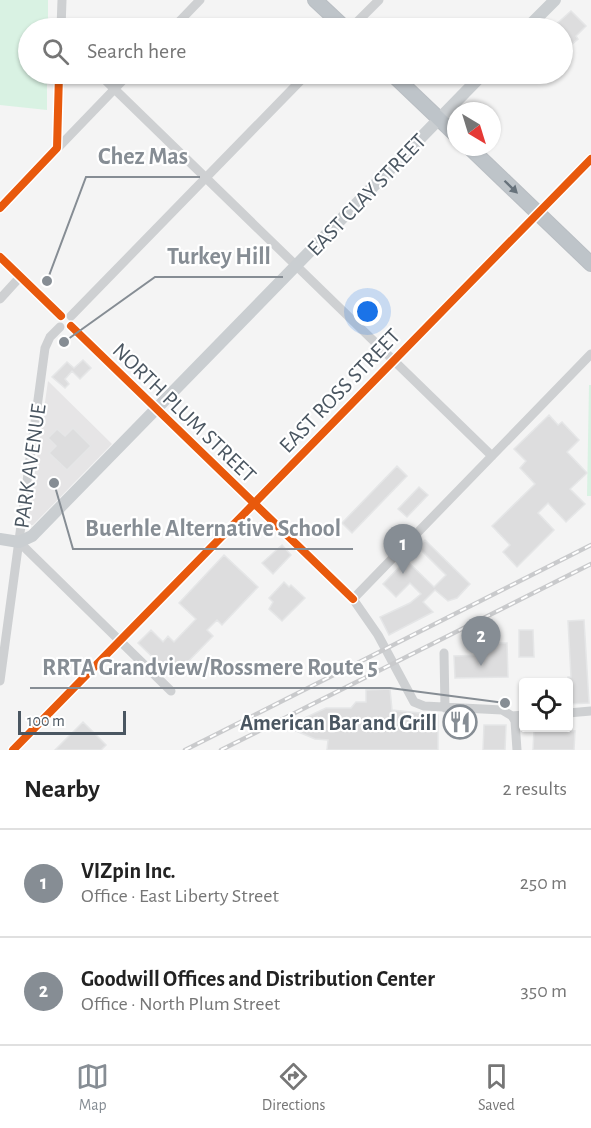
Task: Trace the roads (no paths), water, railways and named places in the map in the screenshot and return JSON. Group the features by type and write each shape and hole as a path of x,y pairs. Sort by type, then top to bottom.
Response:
{"highway":[{"path":"315,0 334,18"},
{"path":"402,84 447,127"},
{"path":"478,156 591,264"}],"main road":[{"path":"537,18 555,0"},
{"name":"EAST CLAY STREET","path":"19,542 32,536 473,84"},
{"path":"0,539 19,542"}],"street":[{"path":"61,18 62,0"},
{"path":"183,18 200,0"},
{"path":"361,18 379,0"},
{"path":"57,148 59,84"},
{"path":"109,84 492,456"},
{"path":"0,208 119,84"},
{"path":"67,320 297,84"},
{"name":"EAST ROSS STREET","path":"13,750 591,159"},
{"name":"NORTH PLUM STREET","path":"0,258 67,320 353,599 378,635 412,699 424,706 502,710 512,716 519,715"},
{"path":"0,298 20,277"},
{"name":"PARK AVENUE","path":"0,681 45,348 48,340 60,327 58,322 67,320"},
{"path":"353,599 591,354"},
{"path":"19,542 171,691"},
{"path":"444,653 445,708"},
{"path":"573,713 591,711"},
{"path":"512,716 515,721 517,750"}],"railway":[{"path":"185,750 591,545"},
{"path":"221,750 591,564"}],"place":[{"name":"Chez Mas","path":"47,281"},
{"name":"Turkey Hill","path":"64,342"},
{"name":"Buerhle Alternative School","path":"54,483"},
{"name":"VIZpin Inc.","path":"403,574"},
{"name":"Goodwill Offices and Distribution Center","path":"481,666"},
{"name":"RRTA Grandview/Rossmere Route 5","path":"505,703"},
{"name":"American Bar and Grill","path":"460,722"}]}
